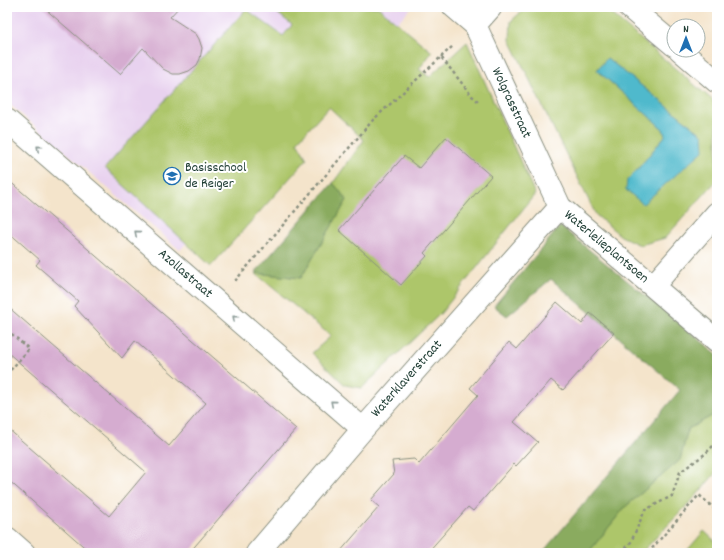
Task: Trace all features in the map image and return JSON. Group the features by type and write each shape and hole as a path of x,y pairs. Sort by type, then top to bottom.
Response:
{"street":[{"name":"Wolgrasstraat","path":"454,7 475,25 560,207"},
{"path":"475,25 491,7"},
{"path":"629,7 666,38"},
{"path":"689,58 717,82"},
{"name":"Azollastraat","path":"7,120 362,429"},
{"name":"Waterlelieplantsoen","path":"560,207 717,341"},
{"name":"Waterklaverstraat","path":"257,553 362,429 560,207"},
{"name":"Waterlelieplantsoen","path":"653,286 717,213"},
{"path":"7,538 24,553"}],"path":[{"path":"217,302 373,120 441,57 472,96 484,105"},
{"path":"7,330 29,349 7,374"},
{"path":"622,553 631,542 645,510 672,496 680,472 705,454 717,442"},
{"path":"648,553 699,495 717,511"}],"shaded area":[{"name":"Basisschool de Reiger","path":"7,7 412,7 180,250 7,102"}],"green space":[{"path":"270,7 378,7 432,52 419,69 429,77 467,42 535,194 441,313 362,388 345,385 312,353 331,336 255,273 301,278 347,200 333,183 364,140 329,107 297,142 307,159 211,266 105,168 246,9 283,36 292,25"},
{"path":"527,7 603,7 717,104 717,180 665,238 640,245 621,236 596,215 510,40 511,21","holes":["607,58 703,135 627,180 665,136 663,129 597,70"]},
{"path":"333,183 347,200 301,278 255,273"},
{"path":"560,226 717,354 717,413 688,429 680,460 625,507 588,553 542,553 680,390 551,279 507,316 494,306"},
{"path":"717,413 717,471 696,496 641,553 588,553 625,507 680,460 688,429"},
{"path":"704,531 717,543 717,553 685,553"}],"water":[{"path":"607,58 703,135 704,150 643,204 626,190 627,180 665,136 663,129 597,70"}],"building":[{"path":"43,7 179,7 170,17 196,34 202,48 200,59 197,65 189,71 180,74 173,74 163,69 143,48 120,74"},
{"path":"446,137 491,176 424,253 427,256 401,285 339,230 404,156 419,168"},
{"path":"7,179 296,429 189,553 91,553 7,479 7,428 109,516 146,472 7,352 7,306 169,446 206,403 135,341 122,358 74,306 78,301 36,265 40,260 7,231"},
{"path":"557,302 582,324 590,313 614,333 563,390 551,380 514,422 538,442 516,466 514,464 473,511 468,507 427,553 339,553 379,507 371,500 394,474 392,461 414,459 419,464 478,395 470,388 509,342 517,349"}],"place":[{"name":"Basisschool de Reiger","path":"172,176"}]}
